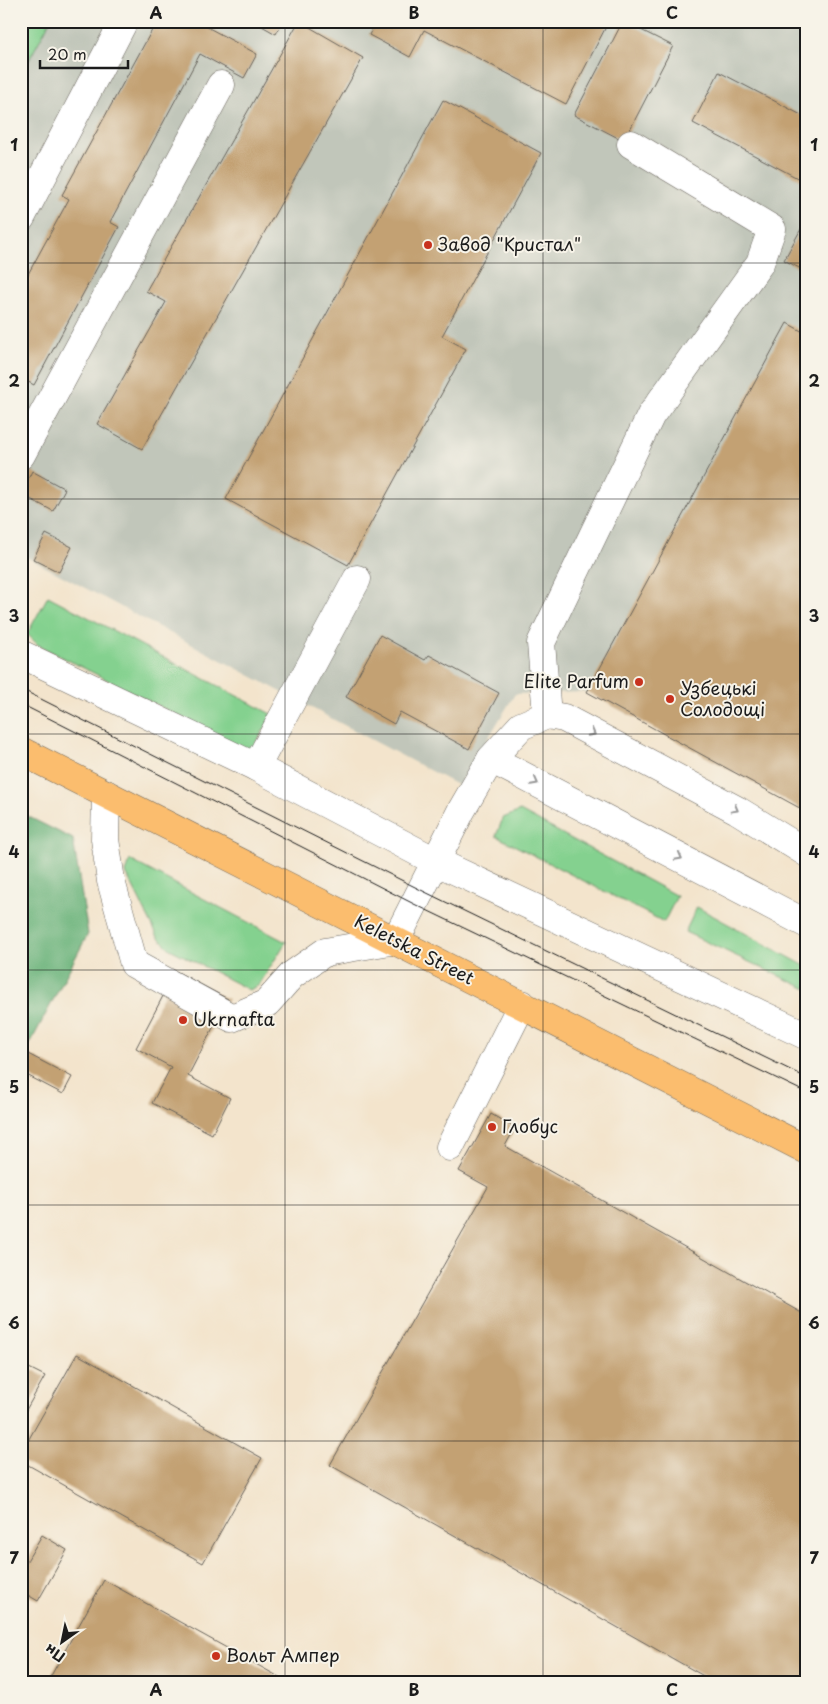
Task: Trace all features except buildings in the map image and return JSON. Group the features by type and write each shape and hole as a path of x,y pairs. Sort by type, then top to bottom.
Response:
{"main road":[{"name":"Keletska Street","path":"21,751 807,1150"}],"lane":[{"path":"21,218 124,21"},
{"path":"21,456 221,85"},
{"path":"547,715 541,643 651,414 760,263 772,229 631,144"},
{"path":"256,767 357,579"},
{"path":"21,654 256,767 435,861 807,1036"},
{"path":"106,794 105,839 110,872 134,964 232,1018 267,1003 292,975 325,952 396,940 435,861 491,760 521,726 547,715 564,718 737,810 807,853"},
{"path":"491,760 807,924"},
{"path":"450,1146 522,1004"}],"shaded area":[{"path":"50,21 807,21 807,334 787,323 587,692 515,694 459,786 21,554 21,75"}],"green space":[{"path":"21,21 50,21 21,75 21,35 24,30"},
{"path":"48,596 273,715 250,752 38,645 27,634"},
{"path":"520,811 677,896 664,922 496,836 503,818"},
{"path":"21,813 73,839 88,934 21,1061"},
{"path":"130,860 286,942 259,985 249,990 170,949 158,937 126,873"},
{"path":"697,907 807,967 807,989 685,932"}],"tram line":[{"path":"21,689 421,890 807,1078"},
{"path":"21,704 414,904 807,1093"}],"place":[{"name":"Завод \"Кристал\"","path":"428,245"},
{"name":"Elite Parfum","path":"639,682"},
{"name":"Узбецькі Солодощі","path":"670,699"},
{"name":"Ukrnafta","path":"183,1020"},
{"name":"Глобус","path":"492,1127"},
{"name":"Вольт Ампер","path":"216,1656"}]}
